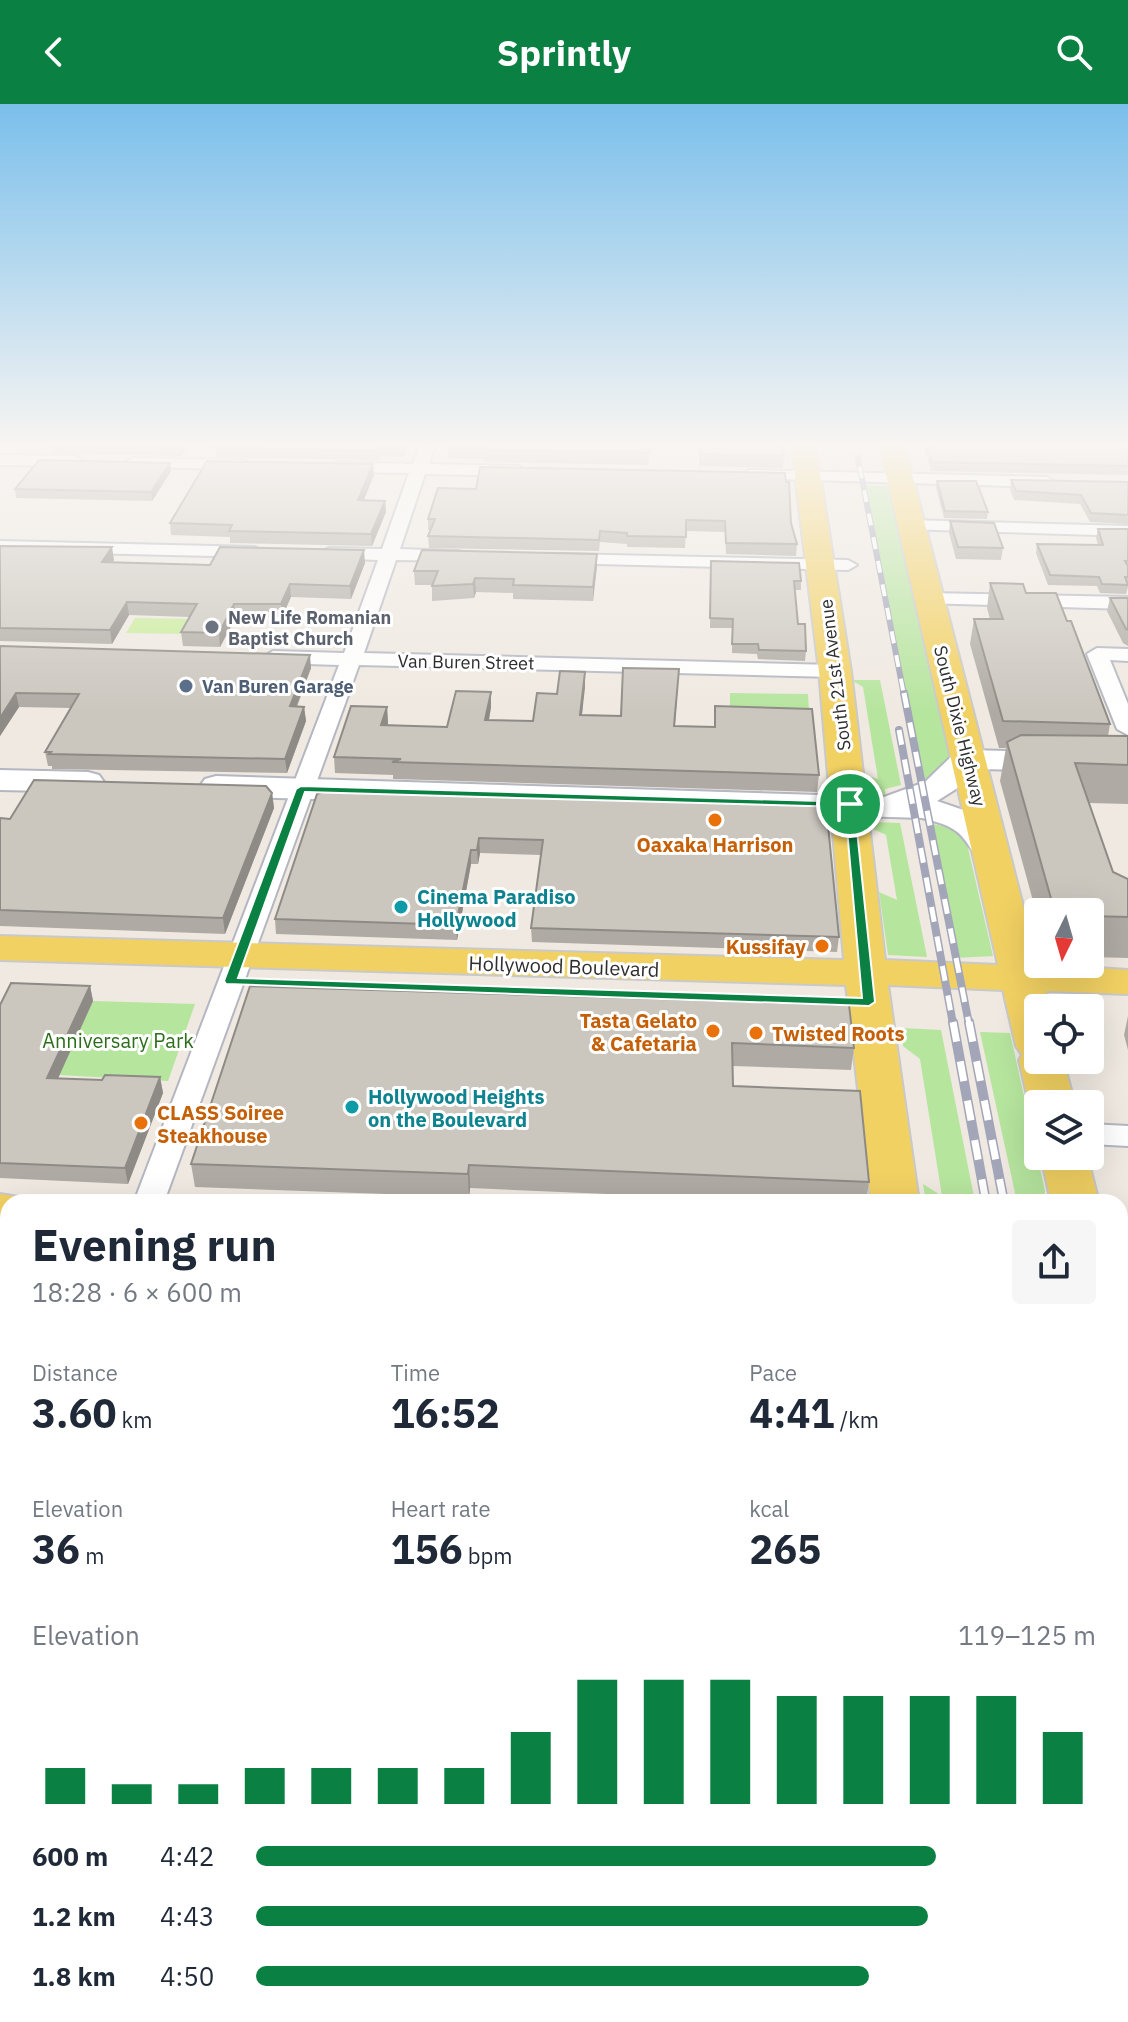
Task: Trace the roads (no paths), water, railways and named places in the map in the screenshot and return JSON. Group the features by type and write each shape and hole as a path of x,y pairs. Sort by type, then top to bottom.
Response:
{"main road":[{"name":"South 21st Avenue","path":"825,533 834,565 835,671 867,987 894,1194"},
{"name":"South Dixie Highway","path":"912,533 1027,994"},
{"path":"883,805 912,800 941,786 956,776 967,759 1128,763"},
{"path":"0,780 111,783"},
{"path":"190,785 926,808 966,822 991,852"},
{"name":"Hollywood Boulevard","path":"0,948 235,969"},
{"name":"Hollywood Boulevard","path":"0,974 235,969 867,987 1024,1005"},
{"name":"Hollywood Boulevard","path":"1079,994 1128,982"},
{"path":"1104,994 1128,990"},
{"path":"1104,1010 1128,1011"},
{"path":"1067,1170 1073,1194"}],"street":[{"path":"152,1194 398,533"},
{"path":"0,546 281,552"},
{"path":"312,553 485,557"},
{"path":"549,559 834,565"},
{"path":"929,599 1128,603"},
{"path":"1128,655 1097,654 1128,728"},
{"name":"Van Buren Street","path":"255,657 835,671"},
{"path":"1104,1135 1128,1136"}],"railway":[{"path":"872,533 904,695"},
{"path":"904,693 969,1024"},
{"path":"899,730 953,1024"},
{"path":"953,1022 985,1194"},
{"path":"969,1022 1002,1194"}],"place":[{"name":"New Life Romanian Baptist Church","path":"212,627"},
{"name":"Van Buren Garage","path":"186,686"},
{"name":"Oaxaka Harrison","path":"715,820"},
{"name":"Cinema Paradiso Hollywood","path":"401,907"},
{"name":"Kussifay","path":"822,946"},
{"name":"Tasta Gelato & Cafetaria","path":"713,1031"},
{"name":"Twisted Roots","path":"756,1033"},
{"name":"Hollywood Heights on the Boulevard","path":"352,1107"},
{"name":"CLASS Soiree Steakhouse","path":"141,1123"}],"park label":[{"name":"Anniversary Park","path":"118,1040"}]}
